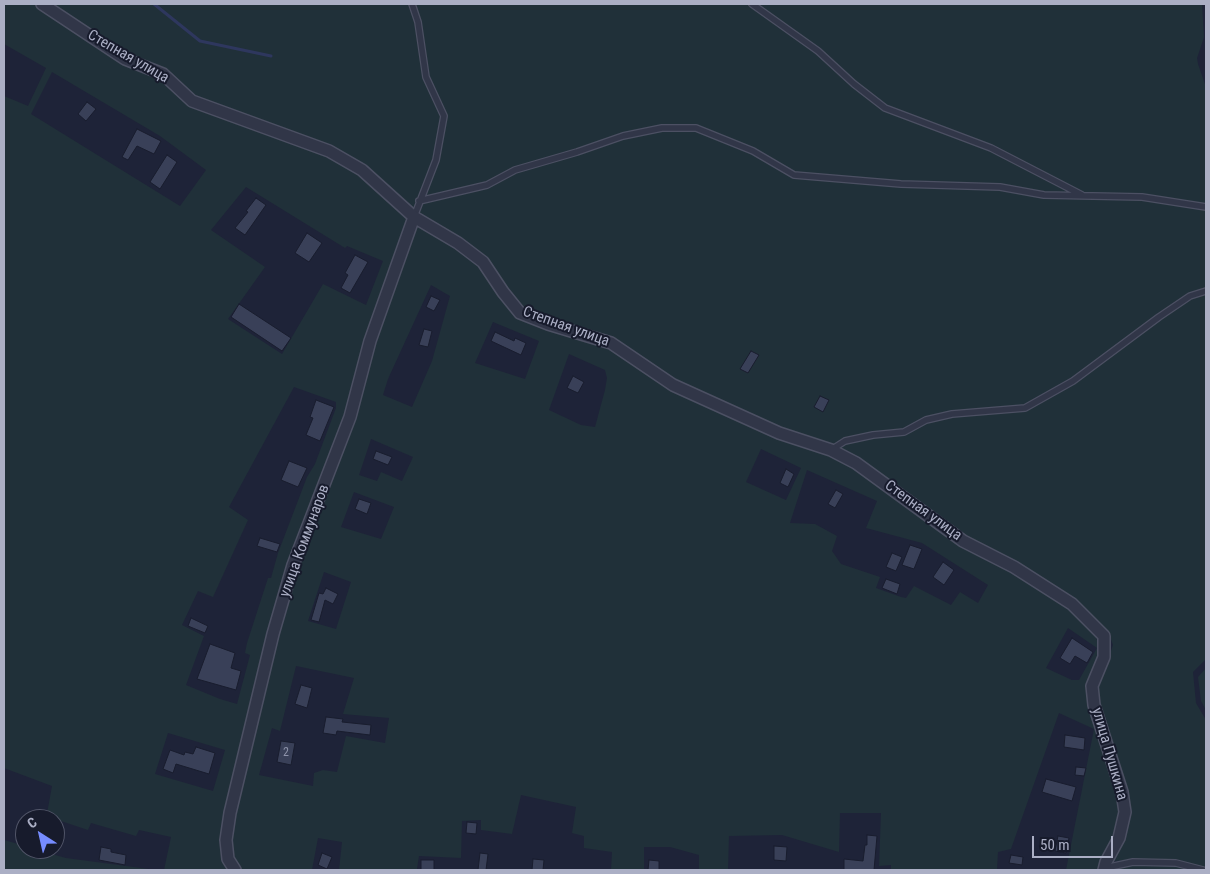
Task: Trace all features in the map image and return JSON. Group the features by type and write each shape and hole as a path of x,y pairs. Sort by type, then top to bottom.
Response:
{"street":[{"name":"Степная улица","path":"42,4 125,59 163,74 192,101 329,151 362,170 414,217 458,243 483,262 520,313 548,324 611,343 673,385 779,433 831,450 856,463 963,541 1014,567 1072,604 1104,636"},
{"name":"улица Коммунаров","path":"235,870 228,859 226,840 230,813 273,634 293,565 350,418 370,341 414,217"},
{"name":"улица Пушкина","path":"1104,636 1104,657 1092,686 1094,705 1104,740 1116,771 1125,812 1119,838 1106,862 1105,869"}],"lane":[{"path":"412,4 418,22 426,77 444,116 436,160 414,217"},
{"path":"752,4 818,51 854,84 885,108 991,148 1084,196"},
{"path":"419,201 487,184 515,170 623,136 662,128 696,128 753,151 794,175 901,184 1000,187 1044,195 1142,197 1206,206"},
{"path":"831,450 845,441 904,432 926,420 952,414 1025,408 1073,381 1190,296 1206,291"},
{"path":"1105,869 1133,862 1176,863 1203,870"}],"shaded area":[{"path":"4,4 1202,4 1204,37 1197,58 1206,87 1206,659 1193,672 1196,703 1206,720 1206,868 1175,859 1110,861 1124,833 1129,810 1126,785 1118,761 1107,738 1098,702 1098,689 1113,645 1109,634 1087,613 1041,579 1005,558 974,544 950,528 853,455 775,427 682,386 617,343 515,310 519,316 614,348 681,393 787,439 836,455 861,470 968,547 1014,570 1070,607 1095,634 1099,646 1098,663 1089,690 1090,704 1120,796 1122,812 1115,837 1099,870 1066,870 1094,729 1059,713 1011,849 998,852 997,870 891,870 891,865 879,866 881,813 840,813 839,852 782,835 729,836 728,870 699,870 699,855 670,847 644,847 644,870 611,870 612,852 584,848 584,836 572,833 576,807 521,795 512,834 481,830 481,820 462,821 461,858 419,856 417,869 412,870 339,870 342,842 318,838 312,870 239,870 232,858 229,840 233,813 258,702 297,565 340,458 354,417 373,341 399,268 393,265 359,365 336,445 292,560 263,653 232,784 223,835 225,858 232,870 164,870 171,837 139,830 136,836 91,823 88,830 65,822 65,809 48,809 52,786 4,768 4,96 28,106 46,68 4,44","holes":["52,72 160,136 206,170 180,206 31,114","246,187 345,248 347,246 383,261 366,305 323,284 282,354 228,319 265,267 211,230","431,285 450,296 432,361 412,407 383,395 388,379","493,322 539,341 525,379 475,363","569,354 605,370 607,378 595,427 581,425 549,410","294,387 336,402 336,408 315,464 307,477 278,553 271,578 268,578 247,643 245,653 250,655 237,704 186,685 204,636 182,625 198,591 213,597 248,520 229,507","371,439 413,457 402,481 381,472 377,481 359,475","761,449 801,468 786,500 746,482","807,470 877,501 866,528 922,543 988,585 978,603 960,592 951,605 914,586 906,598 901,597 876,588 880,577 841,564 832,551 837,536 815,524 790,523","354,492 394,507 381,539 341,527","324,572 351,582 336,629 308,621","1068,628 1097,648 1079,680 1072,680 1046,668","296,666 354,678 343,714 389,718 385,743 346,736 337,772 323,770 314,773 313,786 259,775 272,728 280,731","168,733 225,750 213,791 155,774"]},
{"path":"1206,668 1206,710 1201,701 1198,677"},
{"path":"4,840 15,843 15,859 65,858 156,870 6,870 4,869"},
{"path":"1176,865 1194,870 1117,870 1125,866"}],"building":[{"path":"87,102 96,109 86,121 78,114"},
{"path":"137,129 161,141 154,154 137,146 128,160 122,157"},
{"path":"167,155 177,162 160,189 150,182"},
{"path":"256,198 266,205 245,235 235,228"},
{"path":"307,233 322,243 309,262 295,253"},
{"path":"355,255 368,262 350,293 341,288 348,275 345,273"},
{"path":"431,296 440,300 434,311 426,307"},
{"path":"239,304 291,338 282,351 231,317"},
{"path":"424,329 432,331 428,347 419,345"},
{"path":"495,332 514,341 515,338 526,343 521,355 491,341"},
{"path":"751,351 759,355 748,373 740,369"},
{"path":"573,376 584,382 578,393 567,388"},
{"path":"820,396 829,400 823,412 814,407"},
{"path":"316,400 334,407 320,441 306,435 313,418 310,417"},
{"path":"376,451 392,457 388,465 373,459"},
{"path":"289,461 307,468 298,487 281,480"},
{"path":"786,469 794,474 788,487 780,483"},
{"path":"836,490 843,494 835,508 828,504"},
{"path":"359,499 371,503 367,514 355,509"},
{"path":"260,538 280,544 277,552 257,546"},
{"path":"910,545 922,549 914,569 902,565"},
{"path":"892,553 902,557 896,571 886,567"},
{"path":"943,562 954,570 944,585 933,577"},
{"path":"886,579 900,584 897,594 882,588"},
{"path":"326,588 338,594 333,604 325,600 319,622 311,620 319,593 323,594"},
{"path":"191,618 208,626 205,633 188,626"},
{"path":"1072,638 1093,652 1087,663 1075,656 1070,664 1060,658"},
{"path":"210,644 235,653 231,668 241,671 236,690 197,679"},
{"path":"301,685 312,688 307,708 295,704"},
{"path":"326,717 343,719 342,722 371,725 370,735 337,731 336,735 323,733"},
{"path":"1065,735 1085,738 1084,750 1064,747"},
{"path":"281,741 295,743 291,765 277,762"},
{"path":"196,747 215,753 209,774 176,764 173,773 163,769 170,750 184,755 185,752 193,754"},
{"path":"1076,767 1086,768 1084,776 1075,775"},
{"path":"1046,779 1076,787 1072,801 1042,792"},
{"path":"467,822 477,823 476,834 466,833"},
{"path":"867,835 877,836 874,870 844,870 844,859 863,861 865,845 867,845"},
{"path":"1058,836 1069,838 1066,853 1055,851"},
{"path":"774,846 787,847 786,861 774,860"},
{"path":"101,847 111,849 111,852 126,855 125,865 99,860"},
{"path":"322,853 332,857 327,869 318,865"},
{"path":"480,853 488,854 486,870 478,870"},
{"path":"1011,855 1023,857 1022,865 1009,863"},
{"path":"533,859 544,860 543,870 532,870"},
{"path":"421,860 434,860 434,870 421,870"},
{"path":"649,860 659,861 659,870 648,870"}],"waterway":[{"path":"154,4 200,41 271,56"}]}
